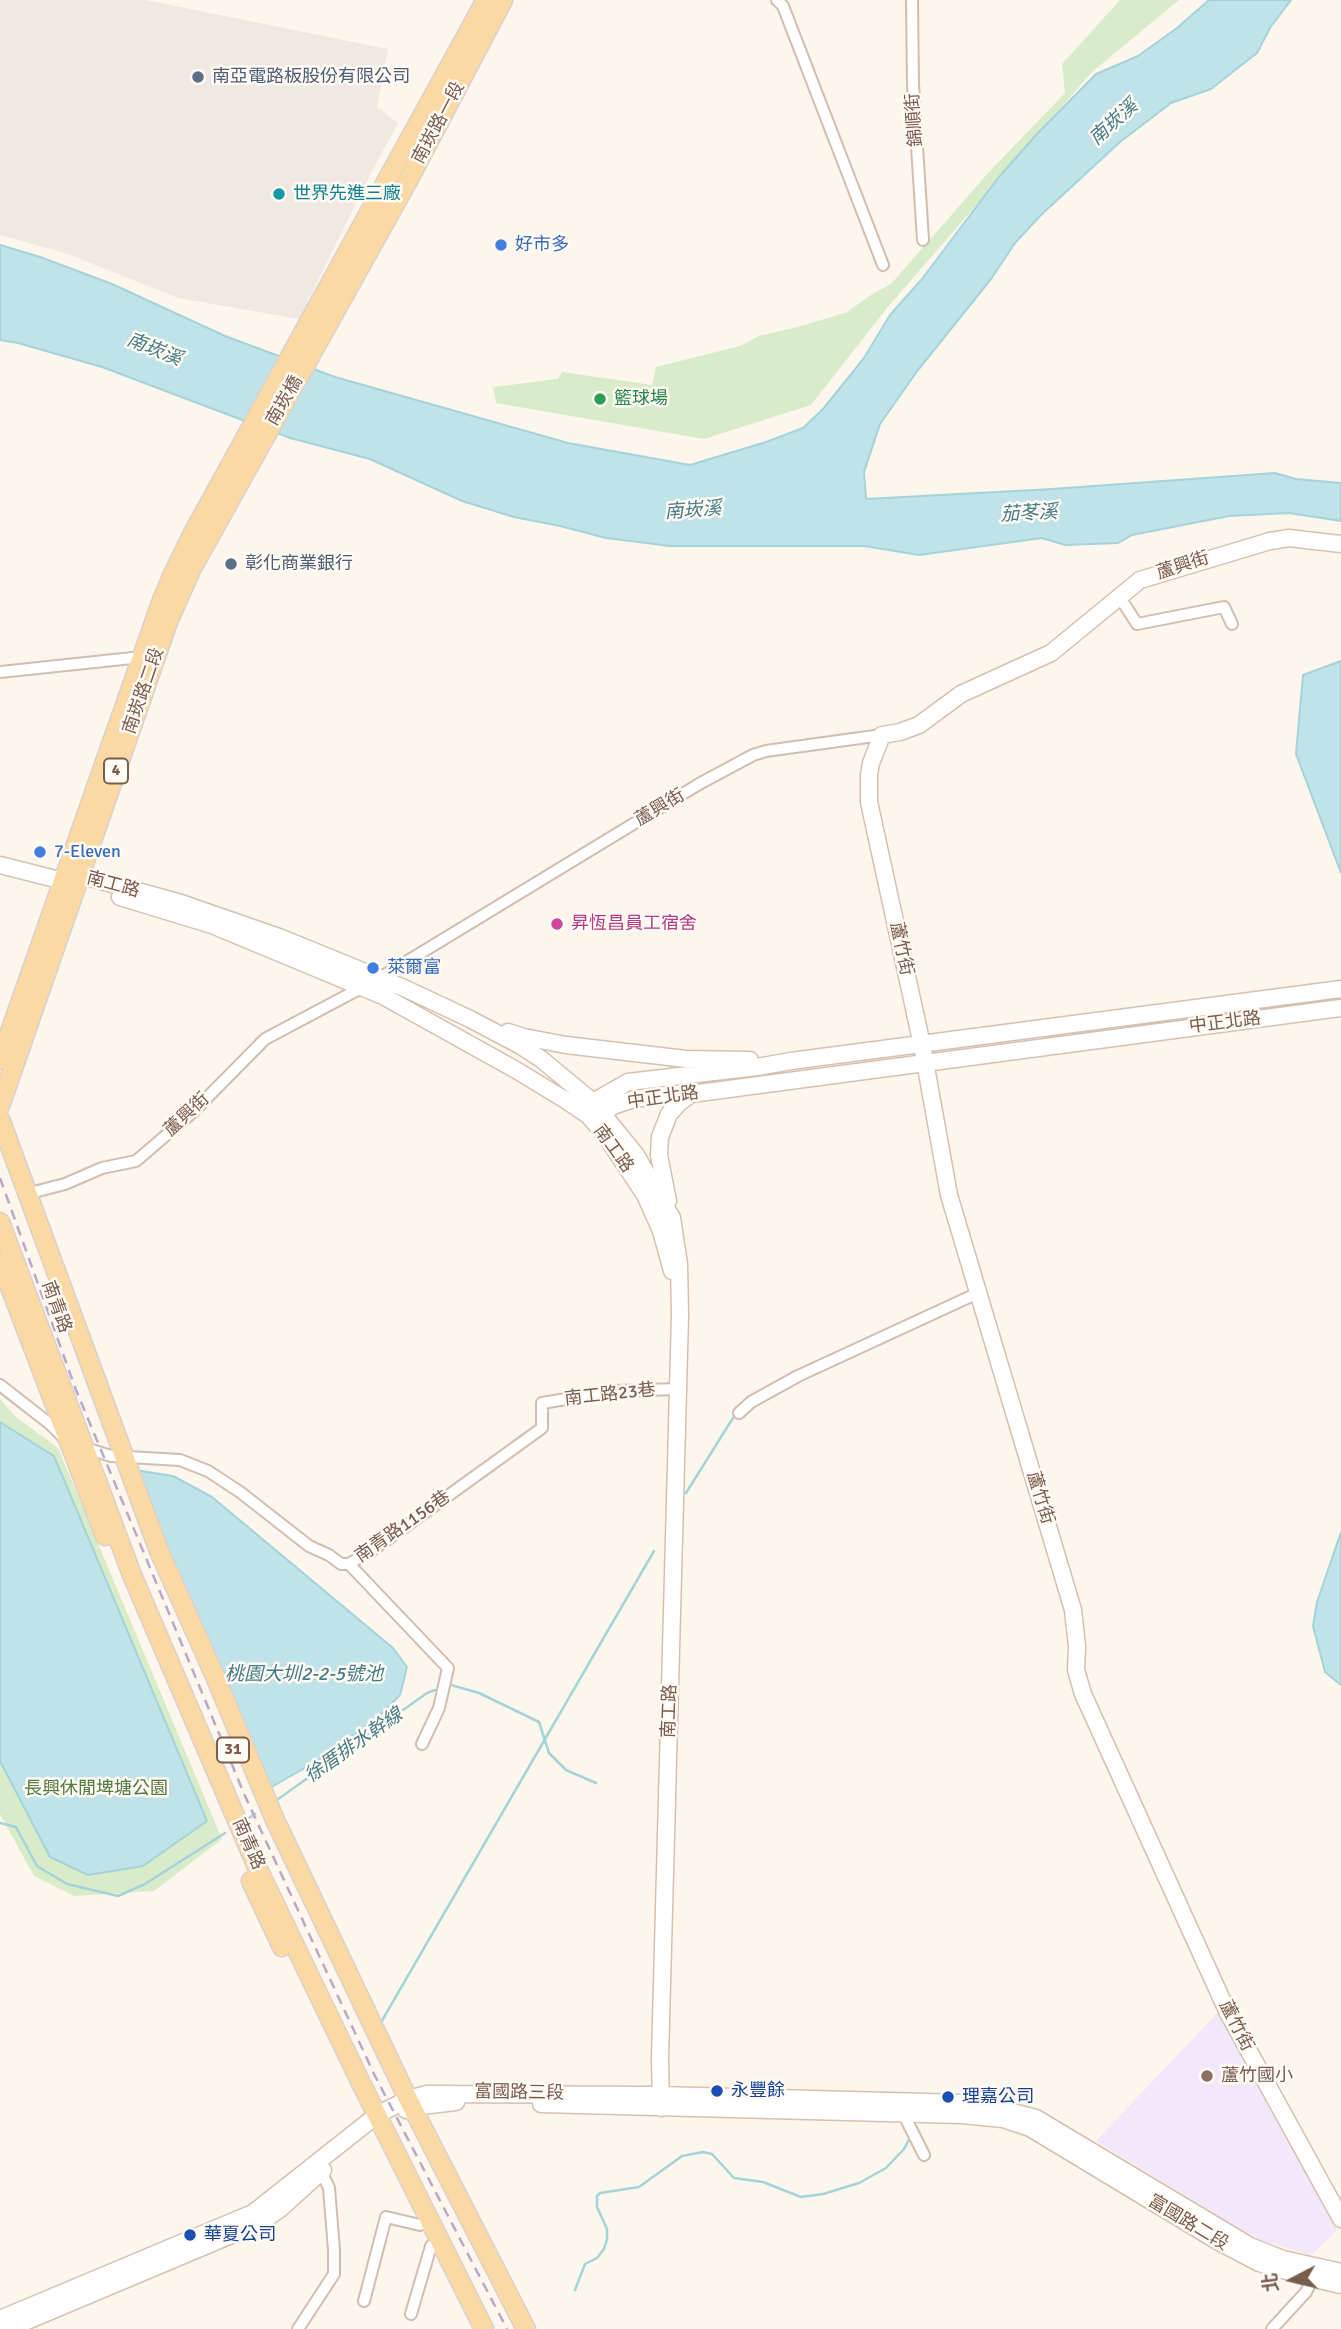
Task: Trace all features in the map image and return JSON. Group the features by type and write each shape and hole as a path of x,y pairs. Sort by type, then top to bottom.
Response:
{"main road":[{"name":"南崁路一段","path":"292,353 486,0"},
{"name":"南崁路一段","path":"311,356 409,179 503,0"},
{"name":"南崁橋","path":"251,444 292,353"},
{"name":"南崁橋","path":"251,444 311,356"},
{"name":"南崁路二段","path":"0,1106 162,600 191,535 251,444"},
{"name":"南崁路二段","path":"1,1052 73,880 168,622 251,444"},
{"name":"31","path":"0,1119 117,1456 290,1853 406,2105 526,2329"},
{"name":"南青路","path":"0,1150 178,1618 279,1858 406,2105 514,2329"},
{"name":"南青路","path":"0,1222 76,1445 257,1867 360,2081 375,2123 484,2329"},
{"name":"31","path":"0,1261 76,1445 153,1652 262,1906 329,2042 375,2123 420,2225 475,2329"},
{"name":"南青路","path":"145,1604 153,1652"},
{"name":"南青路","path":"178,1618 201,1644"},
{"name":"南青路","path":"290,1853 300,1900"},
{"name":"南青路","path":"329,2042 360,2081"}],"street":[{"path":"777,0 783,6 883,265"},
{"name":"錦順街","path":"912,0 913,84 923,240"},
{"name":"蘆興街","path":"26,1194 65,1184 102,1168 136,1161 192,1113 265,1040 378,979 699,784 753,755 900,732 919,725 961,694 1051,653 1140,580 1270,541 1289,538 1341,544"},
{"path":"1119,596 1137,624 1224,607 1232,624"},
{"path":"0,672 142,657"},
{"name":"蘆竹街","path":"882,735 871,763 869,802 922,1045 949,1195 1073,1611 1077,1646 1076,1670 1083,1694 1228,2013 1341,2219"},
{"path":"0,865 73,880"},
{"name":"南工路","path":"73,880 181,903 279,937 470,1018 541,1059 594,1110 636,1155 672,1218 679,1264 680,1315 660,2101"},
{"name":"南工路","path":"73,880 212,925 282,952 411,1011 594,1110 645,1195 661,1231 680,1315"},
{"name":"中正北路","path":"594,1110 628,1082 1341,989"},
{"name":"中正北路","path":"594,1110 634,1099 691,1094 1341,1009"},
{"path":"470,1018 524,1037 603,1049 686,1059 790,1061"},
{"path":"672,1218 659,1155 660,1138 669,1114 691,1094"},
{"path":"739,1413 751,1402 798,1376 978,1293"},
{"path":"0,1385 76,1445"},
{"name":"南工路23巷","path":"542,1403 615,1391 678,1389"},
{"name":"南青路1156巷","path":"76,1445 117,1456 180,1461 208,1471 240,1492 309,1546 341,1564 349,1564 377,1547 542,1428 542,1403"},
{"path":"349,1564 448,1668 439,1708 422,1744"},
{"name":"富國路三段","path":"8,2329 253,2213 375,2123 406,2105 455,2102 660,2101 903,2108 964,2103 1036,2118 1085,2154"},
{"path":"903,2108 924,2155"},
{"name":"富國路二段","path":"1085,2154 1250,2246 1341,2285"},
{"path":"298,2329 334,2274 329,2188 319,2166"},
{"path":"364,2301 386,2217 420,2225"},
{"path":"411,2314 431,2246"},
{"name":"富國路三段","path":"0,2319 153,2262"},
{"name":"富國路二段","path":"1315,2273 1341,2272"},
{"path":"1272,2329 1306,2292 1315,2273"}],"shaded area":[{"path":"0,0 146,0 388,49 377,107 398,123 299,319 178,298 65,253 0,235"},
{"name":"蘆竹國小","path":"1219,2011 1340,2228 1311,2255 1263,2241 1096,2141"}],"green space":[{"path":"1120,0 1179,0 1091,73 887,308 811,405 704,439 496,403 493,387 558,379 562,372 652,385 656,367 740,346 759,336 847,312 891,284 989,172 1065,93 1062,64"},
{"name":"長興休閒埤塘公園","path":"0,1399 15,1416 58,1448 222,1839 154,1891 74,1896 34,1876 0,1814"}],"water":[{"path":"1209,0 1291,0 1270,28 1257,53 1211,89 1171,103 1120,142 1041,215 1015,243 991,279 918,370 880,424 864,472 866,499 1275,473 1296,479 1341,483 1341,521 1289,513 1229,516 1132,535 1118,543 1065,545 1042,538 919,555 864,546 670,546 606,538 514,517 462,501 370,459 290,438 102,367 0,340 0,245 112,284 225,336 335,377 568,443 690,465 803,428 823,409 864,358 890,315 922,279 998,178 1036,135 1096,74 1138,56 1177,28"},
{"path":"1341,661 1341,873 1296,754 1303,675"},
{"name":"長興休閒埤塘公園","path":"0,1422 54,1456 207,1821 143,1866 88,1875 50,1857 0,1761"},
{"name":"桃園大圳2-2-5號池","path":"135,1470 173,1476 212,1497 393,1648 407,1667 400,1695 378,1717 324,1757 268,1789"},
{"path":"1341,1532 1341,1685 1325,1672 1313,1626 1317,1602"}],"waterway":[{"path":"686,1493 733,1418"},
{"path":"380,2024 654,1551"},
{"name":"徐厝排水幹線","path":"451,1685 479,1693 539,1722 549,1753 566,1770 596,1783"},
{"name":"徐厝排水幹線","path":"274,1802 427,1693 435,1690"},
{"name":"徐厝排水幹線","path":"246,1820 255,1814"},
{"name":"徐厝排水幹線","path":"0,1823 16,1827 37,1866 67,1884 118,1896 145,1884 225,1833"},
{"path":"575,2290 585,2264 597,2258 607,2239 607,2229 597,2207 597,2196 600,2193 639,2187 682,2156 703,2152 712,2154 734,2178 763,2182 801,2197 823,2194 859,2183 886,2168 904,2149 911,2136"}],"railway":[{"path":"0,1178 76,1390 245,1796 375,2076 507,2329"}],"place":[{"name":"南亞電路板股份有限公司","path":"198,77"},
{"name":"世界先進三廠","path":"279,194"},
{"name":"好市多","path":"501,245"},
{"name":"籃球場","path":"600,399"},
{"name":"彰化商業銀行","path":"231,564"},
{"name":"7-Eleven","path":"40,852"},
{"name":"昇恆昌員工宿舍","path":"557,924"},
{"name":"萊爾富","path":"373,968"},
{"name":"蘆竹國小","path":"1207,2076"},
{"name":"永豐餘","path":"717,2091"},
{"name":"理嘉公司","path":"948,2097"},
{"name":"華夏公司","path":"190,2235"}],"water label":[{"name":"南崁溪","path":"1114,123"},
{"name":"南崁溪","path":"154,350"},
{"name":"南崁溪","path":"693,511"},
{"name":"茄苳溪","path":"1029,514"}]}
